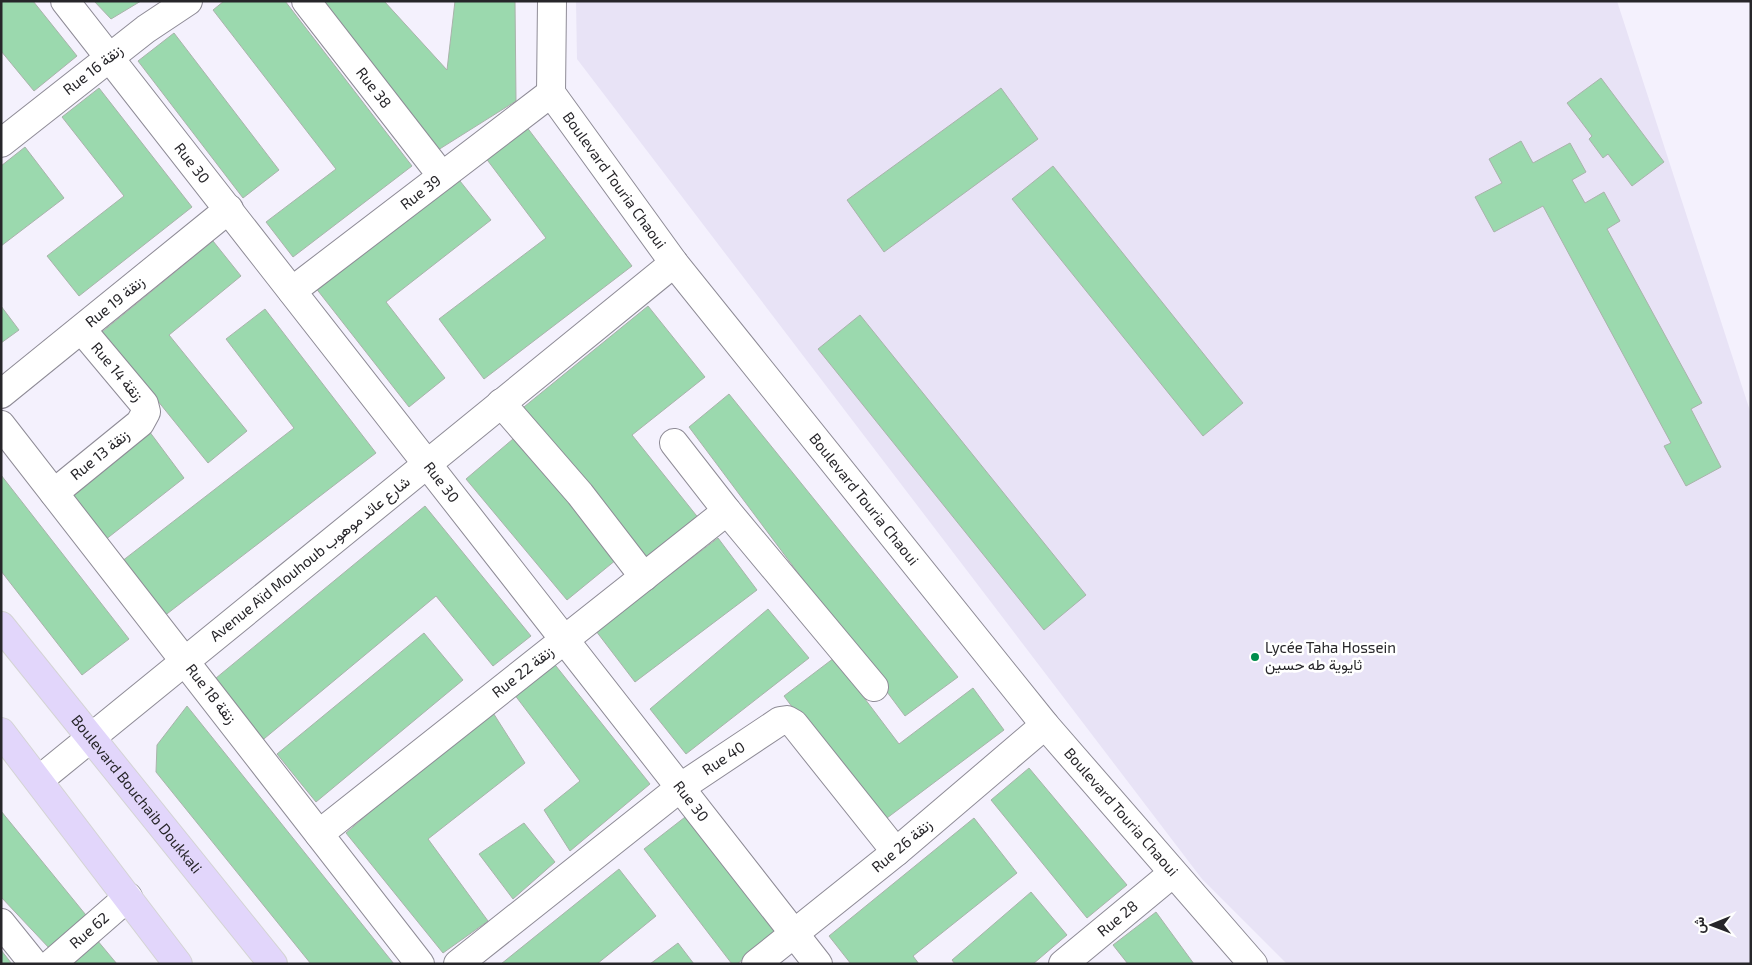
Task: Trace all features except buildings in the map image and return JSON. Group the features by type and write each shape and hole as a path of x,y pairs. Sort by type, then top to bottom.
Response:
{"main road":[{"name":"Boulevard Bouchaib Doukkali","path":"1,626 273,964"},
{"path":"1,732 178,964"}],"street":[{"name":"Rue 30","path":"65,1 818,964"},
{"name":"Rue 16 زنقة","path":"1,143 108,58 188,1"},
{"name":"Rue 38","path":"306,1 442,176"},
{"path":"550,93 552,1"},
{"name":"Rue 39","path":"292,291 550,93"},
{"name":"Boulevard Touria Chaoui","path":"550,93 674,263 1045,725 1253,964"},
{"name":"Rue 19 زنقة","path":"1,394 82,330 228,209"},
{"name":"Avenue Aïd Mouhoub شارع عائد موهوب","path":"39,780 674,263"},
{"name":"Rue 14 زنقة","path":"82,330 144,404 146,416"},
{"path":"501,403 580,494 644,577"},
{"name":"Rue 13 زنقة","path":"54,493 146,416"},
{"name":"Rue 18 زنقة","path":"1,425 420,964"},
{"path":"674,443 727,511 874,687"},
{"name":"Rue 22 زنقة","path":"319,834 727,511"},
{"name":"Rue 40","path":"458,964 681,788 774,723 787,720 794,724 896,852"},
{"name":"Rue 26 زنقة","path":"756,964 896,852 1045,725"},
{"name":"Rue 28","path":"1063,964 1173,873"},
{"name":"Rue 62","path":"51,964 128,898"},
{"path":"1,923 34,964"}],"shaded area":[{"name":"Lycée Taha Hossein ثايوية طه حسين","path":"576,1 1617,1 1751,414 1751,964 1287,964 1202,879 577,59"}],"place":[{"name":"Lycée Taha Hossein ثايوية طه حسين","path":"1255,657"}]}
